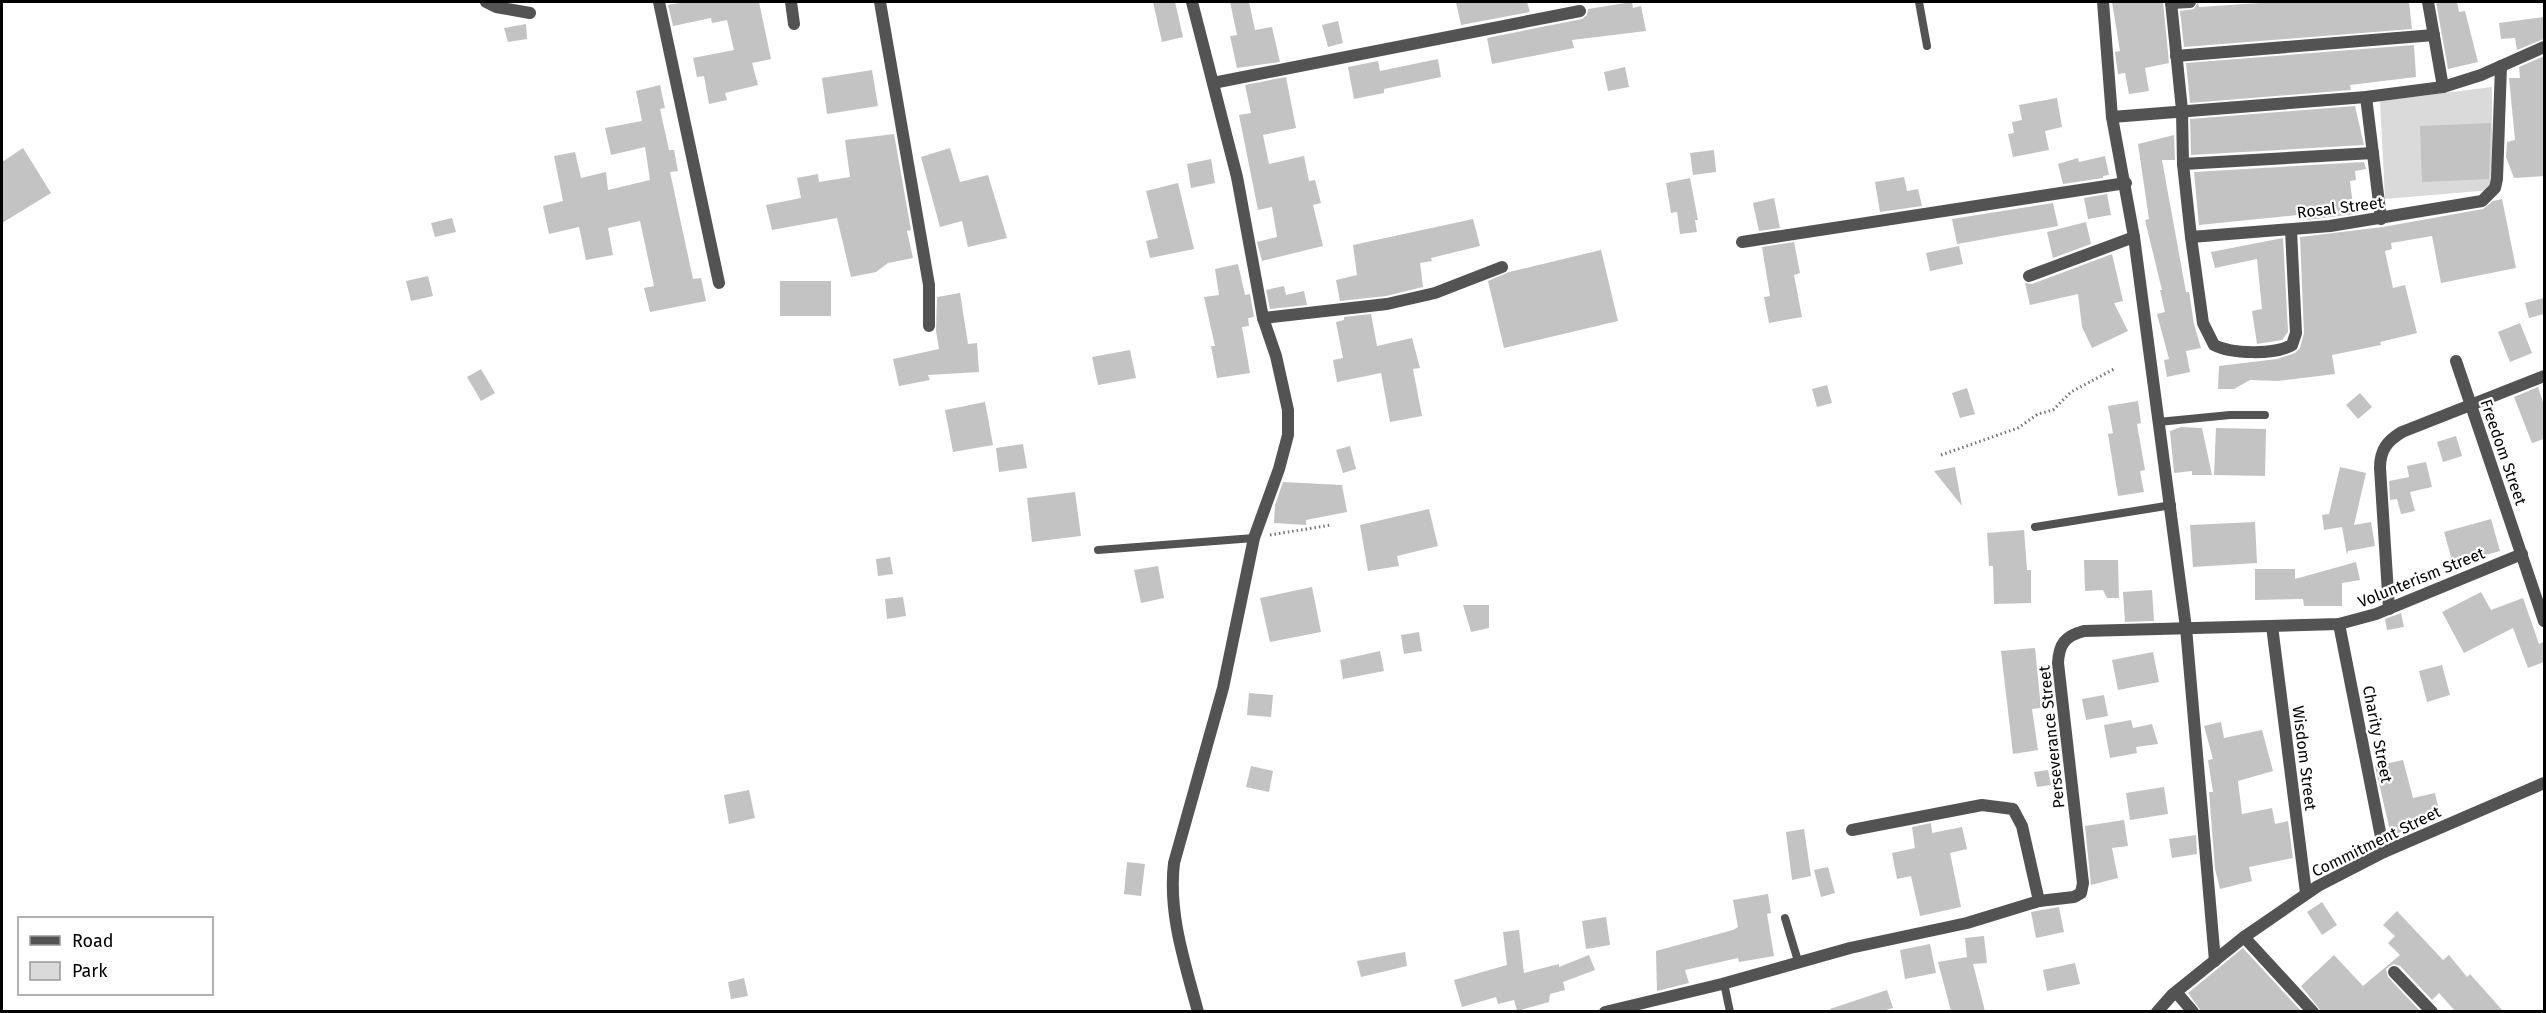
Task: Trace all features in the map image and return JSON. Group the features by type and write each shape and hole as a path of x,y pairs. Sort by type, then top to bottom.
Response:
{"street":[{"path":"486,2 496,7 530,13"},
{"path":"659,2 718,283"},
{"path":"791,2 794,24"},
{"path":"880,2 930,285 929,326"},
{"path":"1192,2 1237,177 1263,318 1284,388 1288,410 1288,435 1279,470 1254,538 1223,688 1174,863 1171,887 1177,927 1198,1011"},
{"path":"2103,2 2112,117 2126,183 2158,422 2172,505 2186,628 2215,962"},
{"path":"2190,2 2171,2 2182,110 2183,164 2192,237 2203,323 2214,345 2237,352 2280,350 2292,345 2296,333 2291,230"},
{"path":"2428,2 2443,87"},
{"path":"1213,83 1580,11"},
{"path":"2176,56 2434,35"},
{"path":"2112,117 2366,97 2443,87 2501,66 2544,47"},
{"name":"Rosal Street","path":"2192,237 2291,230 2381,219 2472,204 2489,196 2495,188 2497,179 2501,66"},
{"path":"2366,97 2381,219"},
{"path":"2183,164 2373,153"},
{"path":"1742,242 2126,183"},
{"path":"2029,276 2134,237"},
{"path":"1263,318 1387,304 1436,293 1502,267"},
{"name":"Freedom Street","path":"2456,361 2544,621"},
{"path":"2389,609 2380,468 2384,447 2402,432 2544,376"},
{"name":"Volunterism Street","path":"2186,628 2339,624 2389,609 2522,554"},
{"name":"Charity Street","path":"2339,624 2384,852"},
{"name":"Wisdom Street","path":"2272,626 2306,893"},
{"name":"Perseverance Street","path":"2039,901 2074,897 2081,892 2083,884 2058,663 2061,645 2073,634 2084,631 2186,628"},
{"name":"Commitment Street","path":"2157,1011 2176,992 2244,938 2306,893 2384,852 2544,783"},
{"path":"1605,1011 1724,983 1798,961 1967,923 2039,901 2022,826 2013,808 1982,805 1852,830"},
{"path":"2244,938 2313,1011"},
{"path":"2394,972 2432,1011"},
{"path":"2176,992 2193,1011"}],"lane":[{"path":"1919,2 1927,46"},
{"path":"2158,422 2230,415 2265,415"},
{"path":"2035,527 2172,505"},
{"path":"1098,550 1254,538"},
{"path":"1785,918 1798,961"},
{"path":"1724,983 1730,1011"}],"path":[{"path":"1941,455 2018,428 2038,414 2053,410 2071,392 2114,369"},
{"path":"1254,538 1331,525"}],"green space":[{"path":"2492,87 2492,190 2385,199 2380,101"}],"building":[{"path":"685,2 759,2 771,59 752,63 758,85 725,93 727,100 709,104 704,76 697,77 693,58 734,50 727,20 712,23 711,18 673,26 668,5"},
{"path":"1153,2 1175,2 1183,37 1162,42"},
{"path":"1230,2 1249,2 1255,30 1272,27 1280,62 1237,68 1230,36 1237,35"},
{"path":"1456,2 1527,2 1530,12 1461,25"},
{"path":"1632,2 1633,8 1641,6 1646,31 1572,40 1574,48 1492,64 1487,38 1582,19 1587,15 1588,9"},
{"path":"2112,2 2163,2 2169,63 2145,68 2149,91 2129,94 2125,73 2118,74 2115,52 2120,51"},
{"path":"2198,2 2199,7 2276,2 2409,2 2412,29 2184,47 2180,11 2194,9"},
{"path":"2436,2 2457,2 2459,12 2465,11 2478,62 2448,69"},
{"path":"2544,17 2544,39 2517,50 2515,38 2501,39 2499,23"},
{"path":"1338,21 1343,43 1328,47 1322,25"},
{"path":"526,24 527,39 508,42 504,28"},
{"path":"2414,45 2416,77 2350,85 2351,90 2190,103 2186,63"},
{"path":"2544,56 2544,176 2514,178 2506,157 2507,142 2515,140 2509,78 2520,78 2519,67"},
{"path":"1438,59 1441,77 1384,89 1384,93 1354,99 1348,67 1378,61 1380,71"},
{"path":"1625,67 1629,87 1608,91 1604,72"},
{"path":"872,70 878,106 827,114 822,78"},
{"path":"1286,77 1296,128 1263,135 1269,164 1304,156 1309,181 1315,180 1321,203 1313,205 1323,246 1262,261 1257,242 1277,237 1272,207 1258,210 1239,115 1251,113 1245,85"},
{"path":"660,85 665,108 660,109 669,150 674,150 678,171 670,172 693,279 701,278 706,301 650,312 644,288 654,286 640,221 608,228 613,255 586,260 579,227 549,234 543,206 563,201 554,156 575,152 581,178 606,172 608,190 650,180 645,147 611,155 605,128 642,121 636,91"},
{"path":"2057,98 2062,127 2045,131 2049,150 2013,157 2008,134 2014,133 2012,122 2022,120 2019,105"},
{"path":"2355,106 2364,145 2191,155 2190,119"},
{"path":"2491,123 2489,179 2422,182 2420,126"},
{"path":"894,134 911,230 907,231 913,258 888,263 876,272 851,277 837,218 772,230 766,205 801,198 797,178 818,174 819,182 850,177 845,140"},
{"path":"2174,135 2175,160 2162,160 2186,292 2189,292 2194,324 2201,348 2186,351 2190,372 2167,377 2164,360 2169,359 2157,314 2165,312 2145,220 2149,219 2138,144"},
{"path":"23,148 51,193 2,223 2,162"},
{"path":"950,148 960,182 988,175 1007,238 968,247 962,221 940,227 921,157"},
{"path":"1714,150 1716,172 1693,175 1690,153"},
{"path":"2105,156 2109,175 2063,184 2058,164 2078,158 2079,162"},
{"path":"1211,159 1215,183 1191,188 1187,164"},
{"path":"2364,162 2366,169 2355,171 2356,180 2350,181 2354,214 2307,220 2307,214 2199,225 2194,172"},
{"path":"1904,177 1907,191 1918,189 1922,206 1880,212 1875,182"},
{"path":"1690,178 1698,220 1695,220 1697,232 1680,234 1677,212 1671,213 1666,183"},
{"path":"1178,183 1194,249 1150,258 1146,241 1158,238 1146,191"},
{"path":"2107,194 2111,215 2088,219 2084,198"},
{"path":"1774,198 1780,228 1759,231 1753,203"},
{"path":"2502,199 2516,268 2441,283 2432,236 2391,243 2392,249 2385,251 2393,288 2405,285 2417,333 2380,342 2381,345 2332,355 2335,374 2278,381 2250,380 2234,389 2218,389 2219,366 2277,359 2295,353 2300,348 2304,333 2300,237 2383,227 2483,209 2493,201"},
{"path":"2053,203 2058,226 1957,244 1952,219"},
{"path":"452,218 456,232 435,237 431,223"},
{"path":"1473,219 1480,246 1431,258 1432,261 1420,263 1423,287 1386,296 1340,301 1336,280 1357,275 1353,245"},
{"path":"2086,222 2091,244 2053,258 2047,232"},
{"path":"2283,238 2288,332 2282,340 2257,344 2252,311 2262,309 2257,259 2215,268 2211,252"},
{"path":"1794,242 1800,273 1794,275 1802,317 1769,323 1764,297 1770,296 1762,247"},
{"path":"1959,246 1963,264 1930,271 1926,253"},
{"path":"1601,250 1618,321 1504,348 1488,281 1509,272"},
{"path":"2112,254 2123,301 2114,303 2128,331 2092,348 2082,327 2078,294 2030,305 2025,283 2032,284"},
{"path":"1238,264 1245,295 1250,294 1254,317 1248,318 1249,326 1242,327 1250,373 1217,378 1211,346 1215,346 1204,297 1219,295 1215,269"},
{"path":"428,276 433,296 411,301 406,281"},
{"path":"780,281 831,281 831,316 780,316"},
{"path":"1284,286 1286,295 1304,291 1307,305 1270,309 1266,290"},
{"path":"960,293 968,344 977,343 979,372 928,375 930,380 899,386 893,359 939,349 936,331 937,297"},
{"path":"2544,298 2544,314 2529,318 2525,303"},
{"path":"1371,314 1377,346 1412,338 1420,368 1413,369 1422,416 1390,422 1381,373 1337,382 1333,360 1343,358 1336,322 1344,320 1344,317"},
{"path":"2520,323 2532,353 2510,362 2498,332"},
{"path":"1130,350 1136,378 1098,385 1092,357"},
{"path":"481,369 495,393 481,401 467,377"},
{"path":"1827,385 1832,403 1817,407 1812,389"},
{"path":"2538,387 2544,405 2544,439 2532,443 2514,397"},
{"path":"1967,388 1975,414 1960,418 1952,393"},
{"path":"2360,393 2372,407 2358,419 2346,405"},
{"path":"2138,401 2141,423 2137,424 2145,470 2140,471 2144,492 2118,496 2108,434 2113,433 2108,406"},
{"path":"985,402 993,445 953,452 945,410"},
{"path":"2181,427 2202,428 2212,475 2192,475 2192,471 2174,473 2170,431"},
{"path":"2216,428 2266,429 2265,476 2214,475"},
{"path":"2456,436 2462,456 2443,462 2437,442"},
{"path":"1023,444 1027,468 999,472 996,448"},
{"path":"1350,446 1356,469 1343,473 1336,450"},
{"path":"2426,462 2432,487 2410,492 2415,511 2401,514 2397,499 2390,500 2389,481 2409,477 2407,466"},
{"path":"1955,467 1962,506 1934,471"},
{"path":"2340,467 2366,473 2354,525 2371,522 2375,546 2348,551 2347,555 2342,527 2324,530 2322,515 2329,514"},
{"path":"1283,482 1342,485 1347,512 1306,520 1306,525 1274,523 1275,505"},
{"path":"1075,492 1081,536 1032,542 1027,498"},
{"path":"1429,509 1438,546 1397,556 1399,566 1368,571 1360,525"},
{"path":"2491,519 2500,551 2453,564 2444,532"},
{"path":"2255,522 2257,563 2193,567 2190,525"},
{"path":"2024,530 2027,570 2031,570 2031,603 1994,604 1993,566 1989,566 1987,533"},
{"path":"890,557 893,574 878,576 876,559"},
{"path":"2084,560 2118,560 2119,598 2107,598 2103,590 2085,591"},
{"path":"2356,562 2360,580 2342,583 2342,606 2304,606 2303,599 2255,600 2255,569 2295,569 2295,579"},
{"path":"1158,566 1164,598 1141,603 1134,570"},
{"path":"1312,587 1321,632 1270,642 1260,598"},
{"path":"2152,590 2154,621 2125,622 2123,592"},
{"path":"2481,592 2491,610 2523,598 2539,644 2544,642 2544,662 2528,668 2513,628 2464,653 2442,612"},
{"path":"903,597 906,616 887,619 885,599"},
{"path":"1463,605 1489,605 1489,628 1471,632"},
{"path":"2401,613 2404,627 2387,630 2385,619"},
{"path":"1419,632 1422,651 1404,654 1401,635"},
{"path":"2035,648 2041,708 2032,709 2038,750 2013,754 2001,651"},
{"path":"1380,651 1384,671 1343,679 1340,660"},
{"path":"2153,652 2159,682 2118,690 2112,660"},
{"path":"2442,665 2450,695 2427,702 2419,671"},
{"path":"1249,693 1273,695 1271,717 1247,715"},
{"path":"2104,695 2108,716 2086,720 2082,699"},
{"path":"2131,720 2133,728 2152,724 2158,744 2136,747 2137,753 2110,758 2104,725"},
{"path":"2221,722 2224,738 2262,730 2273,771 2238,781 2242,814 2272,808 2275,824 2288,821 2293,858 2249,867 2252,881 2220,889 2215,869 2209,792 2213,792 2208,760 2213,759 2204,726"},
{"path":"2403,760 2413,798 2435,793 2439,810 2425,813 2429,824 2391,835 2375,766"},
{"path":"1251,766 1273,771 1269,792 1246,787"},
{"path":"2048,770 2051,785 2037,787 2034,772"},
{"path":"2164,787 2168,814 2130,820 2126,793"},
{"path":"749,790 755,818 729,824 724,795"},
{"path":"2124,820 2128,846 2112,848 2118,878 2091,885 2085,826"},
{"path":"1931,823 1932,833 1962,827 1967,849 1950,853 1961,907 1920,916 1911,876 1897,879 1892,853 1915,848 1912,827"},
{"path":"1804,829 1811,876 1792,880 1786,832"},
{"path":"2196,835 2197,854 2172,858 2169,839"},
{"path":"1127,862 1145,864 1141,896 1124,894"},
{"path":"1828,867 1835,893 1821,897 1814,870"},
{"path":"1768,894 1771,913 1767,914 1774,956 1739,962 1738,958 1685,970 1689,983 1657,991 1656,951 1733,930 1738,927 1733,900"},
{"path":"2322,902 2337,925 2322,935 2307,912"},
{"path":"2059,907 2064,932 2036,938 2031,912"},
{"path":"2397,911 2443,960 2449,955 2467,977 2470,974 2503,1011 2455,1011 2439,993 2432,1000 2400,966 2393,964 2386,969 2388,977 2420,1011 2321,1011 2301,986 2334,955 2363,986 2400,955 2388,943 2395,936 2383,925"},
{"path":"1606,917 1610,945 1586,949 1582,921"},
{"path":"1519,930 1524,973 1559,964 1559,967 1589,955 1595,970 1563,982 1565,990 1550,994 1549,1002 1517,1011 1514,1000 1498,1004 1496,997 1462,1007 1454,980 1507,965 1503,932"},
{"path":"1984,936 1987,963 1973,964 1985,1011 1951,1011 1938,962 1967,957 1965,938"},
{"path":"1930,944 1936,973 1905,979 1900,950"},
{"path":"2243,948 2301,1011 2201,1011 2188,993"},
{"path":"1405,952 1407,966 1361,977 1357,961"},
{"path":"2075,963 2080,984 2047,991 2043,970"},
{"path":"744,978 748,996 731,999 728,982"},
{"path":"1887,990 1893,1008 1882,1011 1831,1011 1830,1009"}]}
